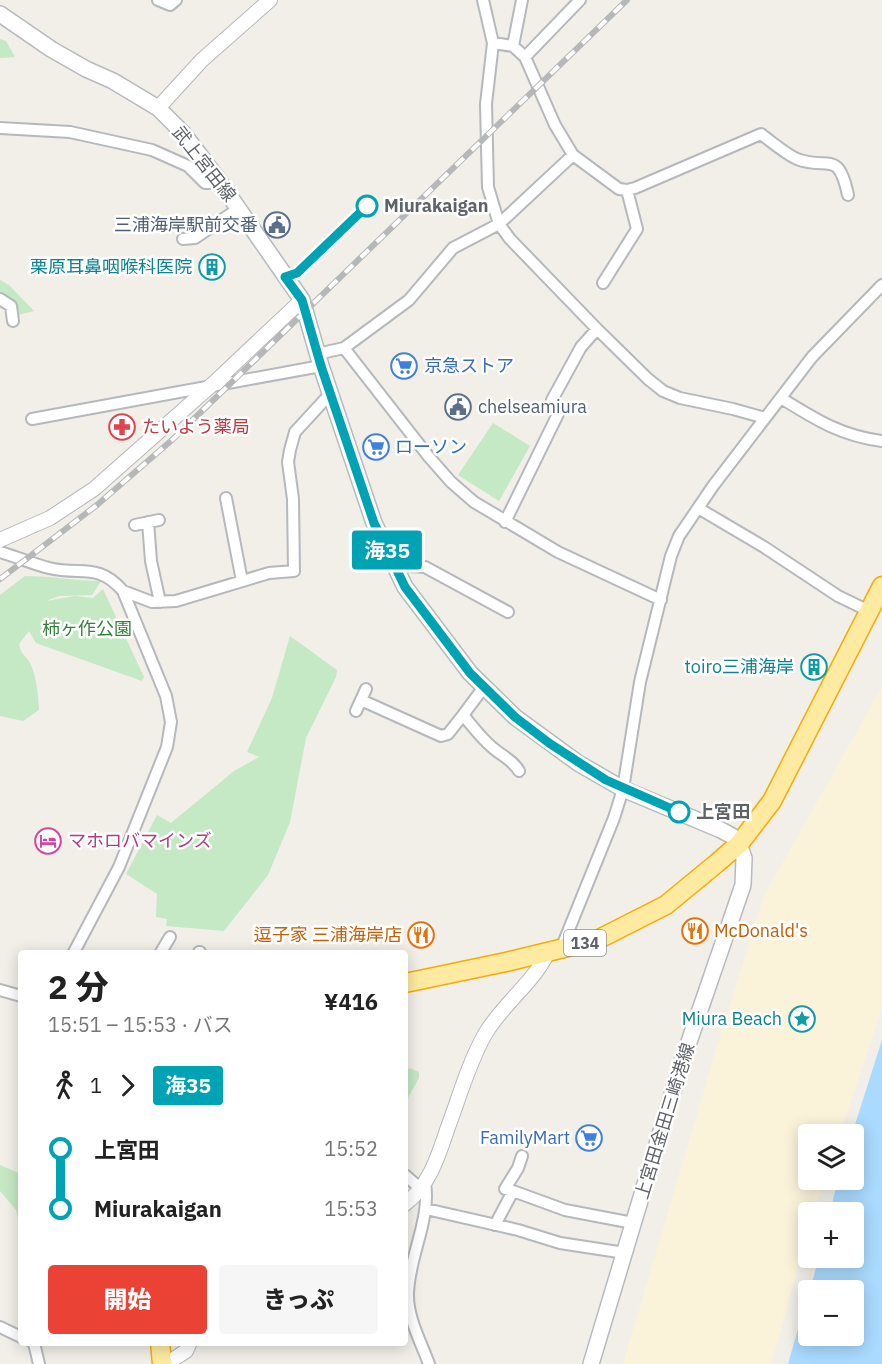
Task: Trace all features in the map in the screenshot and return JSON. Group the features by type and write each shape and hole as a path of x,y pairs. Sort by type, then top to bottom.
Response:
{"highway":[{"name":"134","path":"408,982 597,940 666,904 739,844 772,801 882,586"},
{"path":"161,1346 164,1364"}],"main road":[{"name":"武上宮田線","path":"0,14 51,49 113,81 158,108 183,133 217,178 302,300 319,360 374,523 409,592 470,673 515,717 587,769 623,789 721,830 739,844"},
{"name":"上宮田金田三崎港線","path":"591,1364 690,1037 743,885 744,858 739,844"}],"street":[{"path":"158,0 170,5 176,0"},
{"path":"158,108 196,65 270,0"},
{"path":"483,0 494,43 486,104 488,187 499,224 597,329 663,391 680,398 765,418"},
{"path":"513,46 522,0"},
{"path":"525,57 580,0"},
{"path":"494,43 513,46 525,57 555,124 573,154 619,189 627,190 761,134 797,159 829,163 837,167 843,174 848,195"},
{"path":"0,128 70,132 152,150 188,166 205,183 217,178"},
{"path":"32,419 208,388 319,360 344,348 409,300 453,248 499,224 573,154"},
{"path":"603,284 637,229 627,190"},
{"path":"183,239 195,238 238,209"},
{"path":"408,1201 423,1186 436,1162 468,1072 485,1035 501,1011 555,951 615,818 623,789 640,682 671,556 679,536 812,357 882,285"},
{"path":"0,299 11,306 13,321"},
{"path":"0,540 50,518 83,497 208,388 302,300"},
{"path":"505,522 559,412 552,400 581,347 597,329"},
{"path":"344,348 429,457 451,482 474,502 558,552 661,600"},
{"path":"123,591 152,602 176,601 269,573 294,571 293,499 288,462 290,450 295,432 330,394"},
{"path":"781,398 828,426 859,438 882,441"},
{"path":"225,498 242,581"},
{"path":"698,508 764,547 838,596 869,611"},
{"path":"135,525 153,521 146,562 160,602"},
{"path":"0,552 50,568 91,572 112,578 123,591 166,696 171,722 171,734 163,760 119,867 75,950"},
{"path":"394,565 425,567 508,612"},
{"path":"361,700 441,736 448,734 484,687"},
{"path":"356,711 366,689"},
{"path":"464,715 493,748 515,764 519,771"},
{"path":"162,950 170,937"},
{"path":"0,990 18,995"},
{"path":"522,1156 518,1168 505,1189 565,1210 633,1223"},
{"path":"408,1177 423,1186 428,1197 408,1293 413,1322 429,1364"},
{"path":"495,1226 513,1191"},
{"path":"426,1209 560,1243 625,1253"},
{"path":"0,1327 18,1336"},
{"path":"34,1346 39,1364"},
{"path":"164,1364 186,1351 188,1346"}],"green space":[{"path":"0,39 6,41 15,57 0,58"},
{"path":"0,280 9,285 34,311 18,315 11,302 0,296"},
{"path":"493,423 530,446 499,501 458,475"},
{"name":"柿ヶ作公園","path":"25,576 101,581 92,595 59,596 46,601 75,596 93,598 103,589 144,677 142,681 36,643 29,631 19,644 33,670 39,710 23,721 0,716 0,595"},
{"path":"290,636 337,670 336,677 306,738 290,822 268,875 224,931 166,926 167,919 156,917 157,894 126,874 157,815 171,823 234,771 259,757 247,752 272,698"},
{"path":"409,1068 419,1072 419,1078 408,1098"},
{"path":"0,1165 18,1173 18,1218 16,1210 0,1191"}],"sand":[{"name":"Miura Beach","path":"882,687 882,1008 843,1124 798,1124 798,1190 821,1190 817,1202 798,1202 798,1268 771,1364 623,1364 722,1030 764,896"}],"water":[{"path":"882,1040 882,1364 788,1364 798,1329 798,1346 864,1346 864,1280 813,1280 816,1268 864,1268 864,1202 832,1202 835,1190 864,1190 864,1124 855,1124"}],"railway":[{"path":"0,579 97,505 172,440 627,0"}],"bus line":[{"name":"海35","path":"367,206 297,273 285,277 302,300 321,366 374,523 405,587 470,673 515,717 549,743 606,780 679,812"}],"place":[{"name":"Miurakaigan","path":"367,206"},
{"name":"三浦海岸駅前交番","path":"277,225"},
{"name":"栗原耳鼻咽喉科医院","path":"212,267"},
{"name":"京急ストア","path":"404,366"},
{"name":"chelseamiura","path":"458,407"},
{"name":"たいよう薬局","path":"122,427"},
{"name":"ローソン","path":"376,447"},
{"name":"toiro三浦海岸","path":"814,667"},
{"name":"上宮田","path":"679,812"},
{"name":"マホロバマインズ","path":"48,841"},
{"name":"McDonald's","path":"695,931"},
{"name":"逗子家 三浦海岸店","path":"421,935"},
{"name":"Miura Beach","path":"802,1019"},
{"name":"FamilyMart","path":"589,1138"}]}
